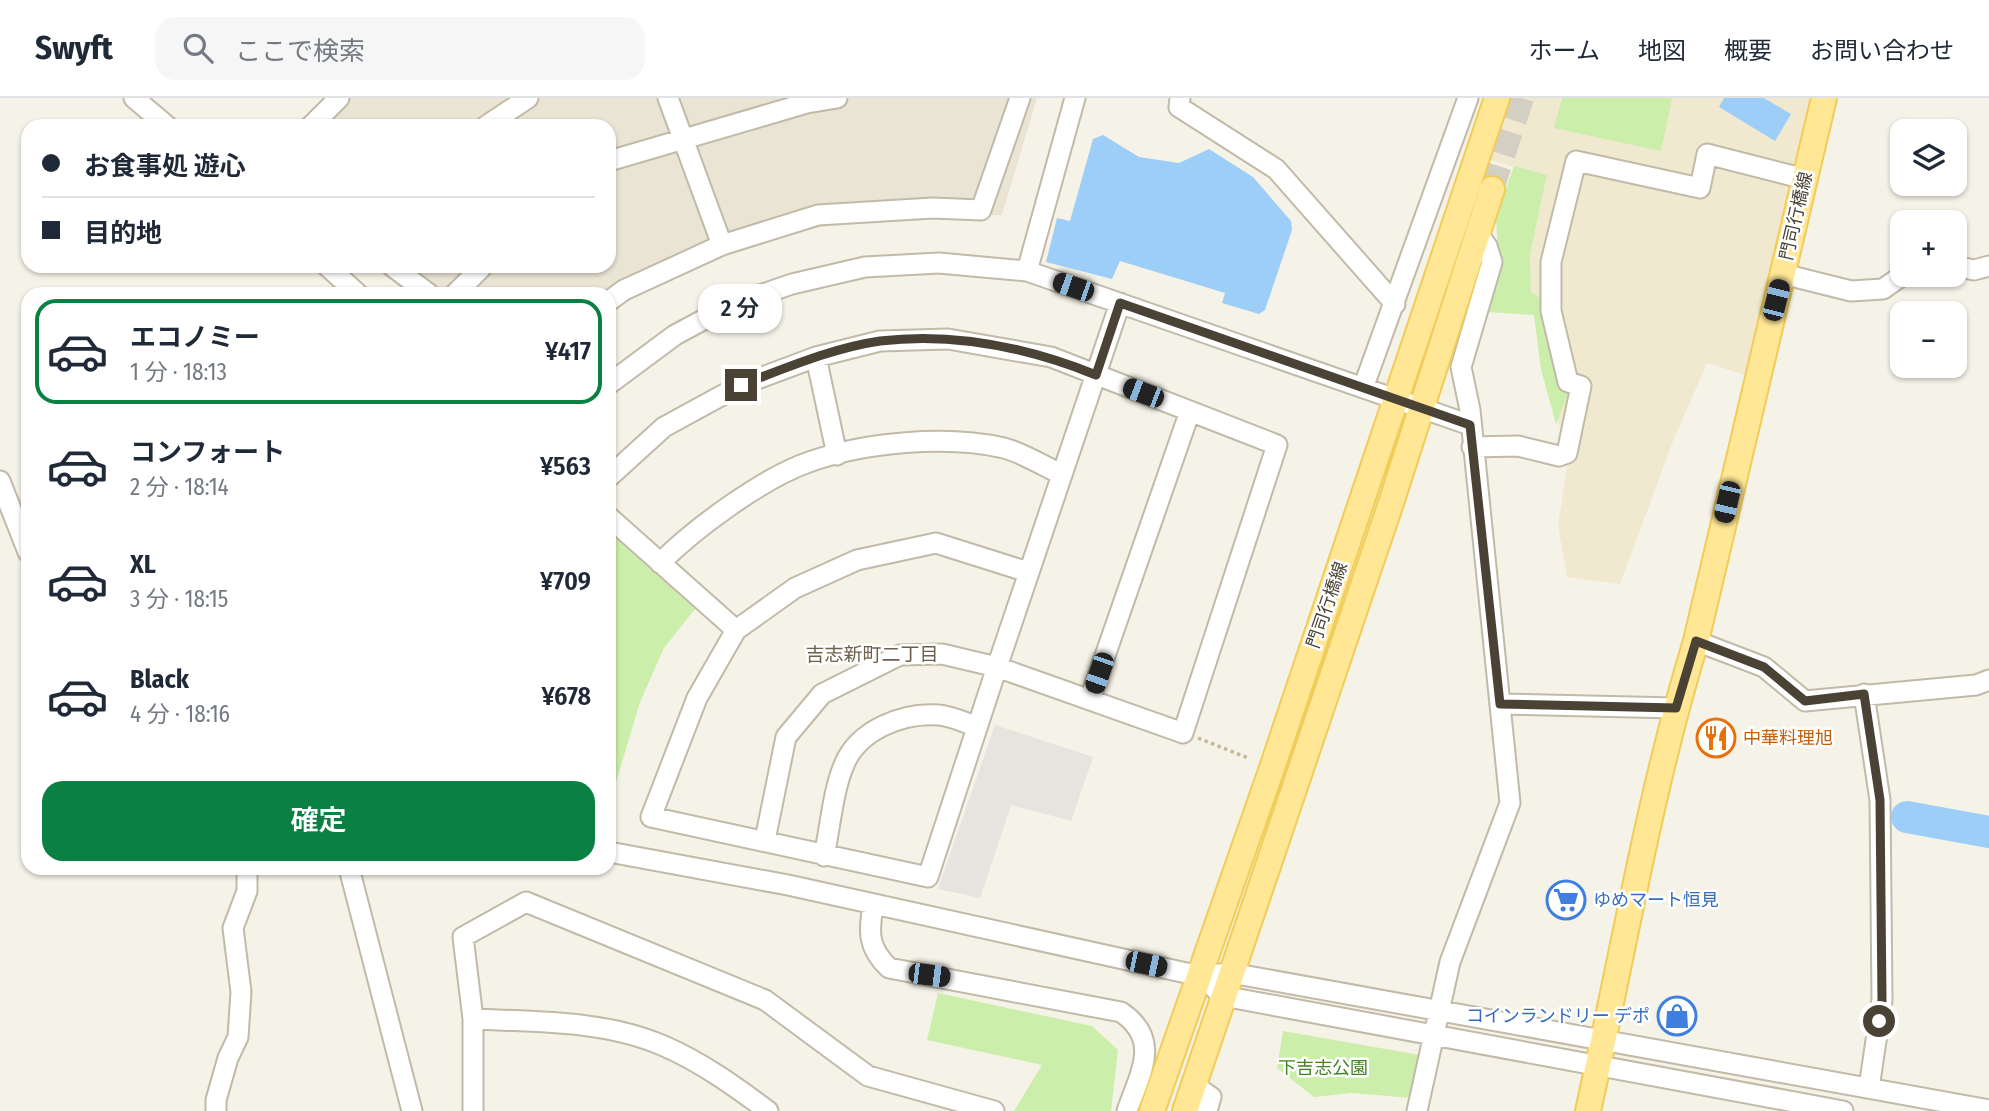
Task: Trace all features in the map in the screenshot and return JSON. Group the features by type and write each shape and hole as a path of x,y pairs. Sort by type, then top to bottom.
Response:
{"main road":[{"name":"門司行橋線","path":"1185,1111 1391,503 1408,404 1497,98"},
{"name":"門司行橋線","path":"1588,1111 1625,926 1676,708 1696,641 1824,98"},
{"name":"門司行橋線","path":"1152,1111 1408,404 1492,189"}],"street":[{"path":"134,98 159,119"},
{"path":"319,119 339,98"},
{"path":"496,119 528,98"},
{"path":"668,98 722,245"},
{"path":"616,159 683,138 836,98"},
{"path":"616,296 624,290 722,245 818,215 933,208 981,210 1020,98"},
{"path":"1027,271 1074,98"},
{"path":"1180,98 1179,107 1276,169 1395,304"},
{"path":"1458,98 1460,121"},
{"path":"1363,388 1468,98"},
{"path":"1472,447 1518,446 1559,456 1567,453 1581,386 1568,382 1552,311 1550,262 1576,161 1700,188 1707,154 1805,179"},
{"path":"1417,1111 1450,962 1510,803 1470,410 1461,367 1492,262 1487,246 1476,231"},
{"path":"616,379 675,335 731,305 792,284 877,266 939,263 1027,271 1470,425"},
{"path":"1967,269 1974,270 1989,266"},
{"path":"335,273 350,287"},
{"path":"401,273 420,287"},
{"path":"462,287 476,273"},
{"path":"1783,274 1851,292 1883,289 1890,284"},
{"path":"1028,572 936,543 857,560 794,588 736,630 697,698 651,817 928,877 975,726 997,667 1120,303"},
{"path":"616,471 664,427 741,385 816,357 880,341 948,339 1051,357 1277,445 1183,733 997,667 942,654 900,655 822,694 786,737 765,840"},
{"path":"816,357 837,455"},
{"path":"1090,699 1190,411"},
{"path":"660,563 685,539 748,495 808,462 837,455 937,440 1006,449 1062,475"},
{"path":"0,481 21,534"},
{"path":"616,523 736,630"},
{"path":"1696,641 1764,667 1805,701 1976,685 1989,680"},
{"path":"1864,694 1880,800 1882,1000 1869,1088"},
{"path":"1500,704 1676,708"},
{"path":"824,856 844,765 858,743 882,727 913,715 942,715 975,726"},
{"path":"616,853 788,885 1200,976 1231,973 1989,1110"},
{"path":"216,1111 216,1100 228,1058 238,1037 241,992 233,928 247,891 247,875"},
{"path":"351,875 412,1111"},
{"path":"473,1111 473,1019 463,937 526,902 765,1000 868,1076 994,1111"},
{"path":"873,905 868,936 880,960 889,968 1121,1012 1135,1022 1145,1039 1144,1061 1127,1111"},
{"path":"1200,976 1223,996 1843,1111"},
{"path":"473,1019 610,1030 662,1045 696,1063 768,1111"},
{"path":"1194,1085 1211,1097 1206,1111"}],"path":[{"path":"1183,733 1248,758"}],"shaded area":[{"path":"330,98 1037,98 1002,215 862,218 741,245 624,300 616,306 616,287 400,287 381,273 616,273 616,119 306,119"},
{"path":"1509,98 1813,98 1748,376 1707,363 1673,441 1620,584 1567,577 1558,525 1569,456 1541,369 1531,294 1530,255 1547,176 1486,159"},
{"path":"995,725 1093,757 1071,821 1011,805 980,898 938,889"}],"green space":[{"path":"1562,98 1672,98 1661,151 1554,128"},
{"path":"1514,166 1547,175 1530,255 1531,293 1540,298 1560,377 1568,394 1556,424 1541,369 1534,315 1488,312 1499,276 1496,216"},
{"path":"616,538 695,609 664,648 640,702 616,783"},
{"path":"938,993 1092,1026 1118,1050 1111,1111 1014,1111 1042,1065 927,1040"},
{"name":"下吉志公園","path":"1283,1031 1420,1055 1412,1098 1351,1093 1314,1097 1277,1068"}],"water":[{"path":"1724,98 1764,98 1791,114 1775,141 1719,107"},
{"path":"1103,135 1139,157 1179,163 1209,149 1253,177 1291,221 1292,230 1265,310 1259,314 1222,303 1225,293 1120,261 1112,279 1046,262 1057,218 1070,221 1093,139"}],"waterway":[{"path":"1907,817 1989,832"}],"tunnel":[{"path":"1492,189 1522,98"}],"place":[{"name":"中華料理旭","path":"1716,738"},
{"name":"ゆめマート恒見","path":"1566,900"},
{"name":"コインランドリー デポ","path":"1677,1016"}],"district":[{"name":"吉志新町二丁目","path":"872,654"}],"route":[{"path":"741,385 816,357 880,341 948,339 1051,357 1096,375 1120,303 1470,425 1500,704 1676,708 1696,641 1764,667 1805,701 1864,694 1880,800 1882,1000 1879,1021"}]}
